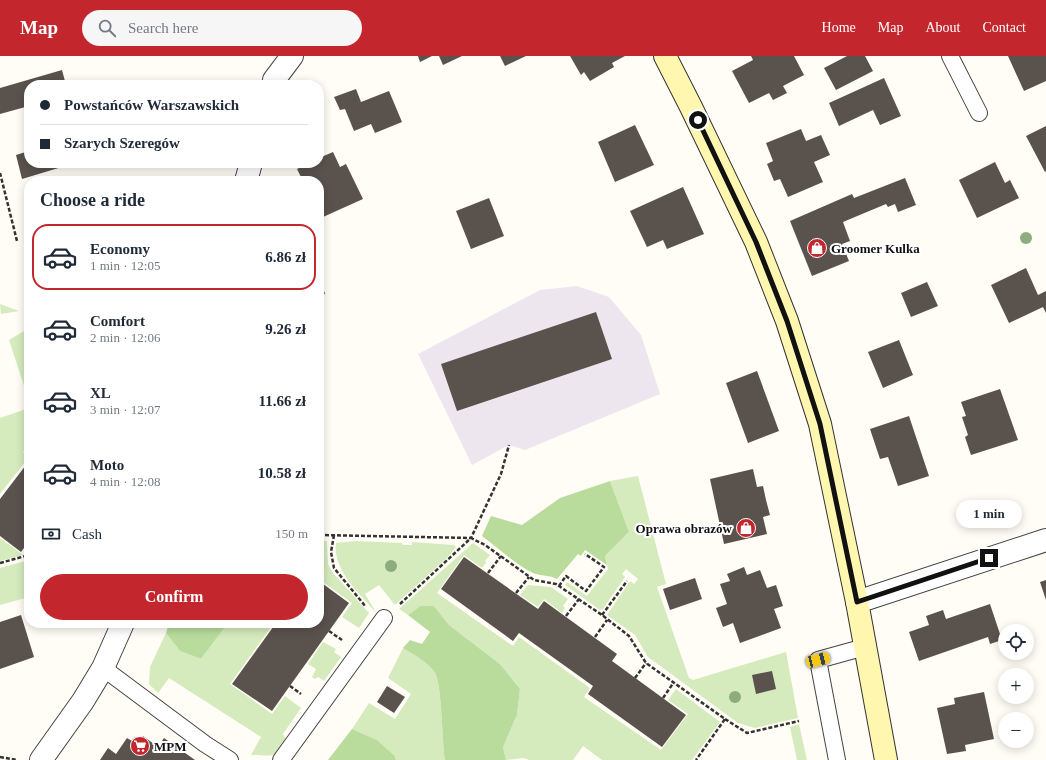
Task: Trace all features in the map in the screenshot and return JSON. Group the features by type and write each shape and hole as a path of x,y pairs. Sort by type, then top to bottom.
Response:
{"street":[{"path":"274,80 292,56"},
{"path":"665,56 756,242 787,321 820,424 857,602 886,760"},
{"path":"857,602 1046,540"},
{"path":"41,760 84,700 103,668 121,628"}],"lane":[{"path":"950,56 979,113"},
{"path":"281,760 382,621"},
{"path":"837,760 818,660 865,648"},
{"path":"103,668 205,744 230,760"}],"path":[{"path":"0,173 17,241"},
{"path":"334,535 331,552 334,568 382,621 471,538 501,474 509,445"},
{"path":"324,535 471,538 501,556 534,580 556,584 602,615 629,636 646,663 747,733 799,720"},
{"path":"559,586 566,576 586,591 604,567 585,554"},
{"path":"0,563 24,556"},
{"path":"488,573 501,556"},
{"path":"516,594 529,577"},
{"path":"602,615 627,581"},
{"path":"566,616 579,600"},
{"path":"596,638 608,620"},
{"path":"635,678 646,663"},
{"path":"663,698 674,682"},
{"path":"696,760 725,719"}],"shaded area":[{"path":"577,286 609,297 641,335 660,394 525,450 509,445 472,465 418,354 540,290"}],"green space":[{"path":"0,304 19,311 1,314"},
{"path":"24,331 24,386 9,340"},
{"path":"24,410 24,463 0,494 0,418"},
{"path":"638,476 666,584 657,587 689,678 693,680 786,652 798,718 755,728 738,723 648,657 635,635 607,615 630,581 634,584 638,579 626,569 622,574 625,577 603,609 600,610 565,585 567,582 587,596 608,569 605,556 629,532 610,481"},
{"path":"610,481 629,532 605,556 607,565 585,550 581,556 578,554 557,579 536,574 527,570 513,561 482,536 491,516 522,525 560,498"},
{"path":"0,538 23,555 0,561"},
{"path":"324,541 327,541 328,564 333,573 369,613 359,628 342,617 352,603 324,583"},
{"path":"356,541 402,543 403,545 412,545 412,542 454,545 456,547 449,556 395,605 379,585 365,594 377,614 349,582 338,563 336,543"},
{"path":"473,543 490,555 485,561 486,563 482,568 464,555 437,593 513,646 519,637 590,688 584,697 661,750 688,714 668,700 676,689 720,722 692,760 602,760 583,746 573,760 529,760 524,758 506,760 503,747 517,715 520,689 500,664 449,625 434,606 420,606 408,615 399,609"},
{"path":"24,561 24,598 0,605 0,568"},
{"path":"528,585 551,587 568,599 563,606 565,608 562,613 544,599 538,607 520,595"},
{"path":"420,606 434,606 449,625 500,664 520,689 517,715 503,747 506,760 445,760 439,689 435,673 425,662 403,648 410,640 422,644 430,632 408,615"},
{"path":"168,628 224,628 201,659 180,651 166,633"},
{"path":"224,628 270,628 230,684 272,714 285,696 301,708 283,734 289,744 284,749 272,755 251,755 261,737 169,678 158,693 149,684 150,667 166,633 180,651 201,659"},
{"path":"323,642 336,649 334,652 341,657 324,681 318,677 315,679 312,677 316,669 308,664"},
{"path":"403,648 425,662 435,673 439,689 445,760 396,760 395,756 377,740 352,729 369,703 395,719 411,694 388,678"},
{"path":"799,724 807,760 797,760 790,727"},
{"path":"352,729 377,740 395,756 396,760 328,760"}],"building":[{"path":"418,56 432,56 420,62"},
{"path":"439,56 462,56 443,65"},
{"path":"500,56 526,56 505,66"},
{"path":"570,56 625,56 612,63 614,67 590,81 584,72 581,75"},
{"path":"751,56 794,56 804,75 783,86 787,93 773,100 769,93 749,103 732,71 753,60"},
{"path":"847,56 865,56 873,71 836,90 824,68"},
{"path":"1008,56 1046,56 1046,81 1024,91"},
{"path":"62,70 65,80 28,80"},
{"path":"884,78 901,116 880,125 873,110 839,126 829,103"},
{"path":"24,81 24,107 0,114 0,88"},
{"path":"356,89 361,102 389,91 402,122 375,133 371,124 354,131 345,109 340,110 334,97"},
{"path":"635,125 654,165 615,182 598,142"},
{"path":"1046,126 1046,171 1045,172 1026,136"},
{"path":"801,129 806,141 821,135 830,155 814,162 823,182 788,197 780,179 774,181 767,164 773,161 766,143"},
{"path":"333,152 340,167 346,164 363,199 324,217 324,176 300,176 297,169 324,168 324,156"},
{"path":"24,153 24,168 58,168 32,176 24,176 24,178 22,179 16,155"},
{"path":"995,162 1005,183 1010,180 1019,198 977,218 959,180"},
{"path":"905,178 916,205 898,212 895,204 888,207 886,204 843,222 850,241 842,244 849,261 812,276 790,221 852,194 854,198"},
{"path":"683,187 704,234 667,249 663,240 647,247 630,211"},
{"path":"489,198 504,236 471,249 456,211"},
{"path":"1026,268 1038,295 1046,291 1046,313 1043,307 1009,323 991,285"},
{"path":"927,282 938,306 911,317 901,293"},
{"path":"596,312 612,359 457,411 441,364"},
{"path":"899,340 913,375 883,388 868,352"},
{"path":"757,371 779,431 748,443 726,383"},
{"path":"1000,389 1018,440 971,455 965,437 968,435 962,417 966,416 961,402"},
{"path":"909,416 929,476 898,486 888,457 880,459 870,429"},
{"path":"24,468 24,548 21,552 0,536 0,499"},
{"path":"753,469 757,487 763,486 770,515 763,517 767,534 724,544 710,479"},
{"path":"464,557 538,609 544,601 617,654 612,661 686,715 662,747 588,694 593,686 519,633 513,641 441,589"},
{"path":"744,567 747,575 760,570 767,588 776,585 783,606 774,609 781,628 740,643 733,623 723,627 716,608 727,604 720,584 730,581 727,574"},
{"path":"695,578 702,599 670,610 663,589"},
{"path":"1046,580 1046,600 1040,582"},
{"path":"324,585 349,603 272,711 232,684 272,628 324,628"},
{"path":"990,604 998,628 998,641 990,644 988,637 919,661 909,632 929,625 926,616 943,610 946,619"},
{"path":"21,615 34,657 0,669 0,622"},
{"path":"772,671 776,689 756,694 752,675"},
{"path":"387,686 405,697 394,713 377,702"},
{"path":"984,692 994,739 965,745 966,751 947,754 937,708 955,704 954,698"},
{"path":"143,736 158,747 164,738 195,760 100,760 108,748 116,754 127,738 132,741 135,737 140,740"}],"place":[{"name":"Groomer Kulka","path":"817,248"},
{"name":"Oprawa obrazów","path":"746,528"},
{"name":"MPM","path":"140,746"}],"route":[{"path":"698,120 756,242 787,321 820,424 857,602 989,558"}]}
